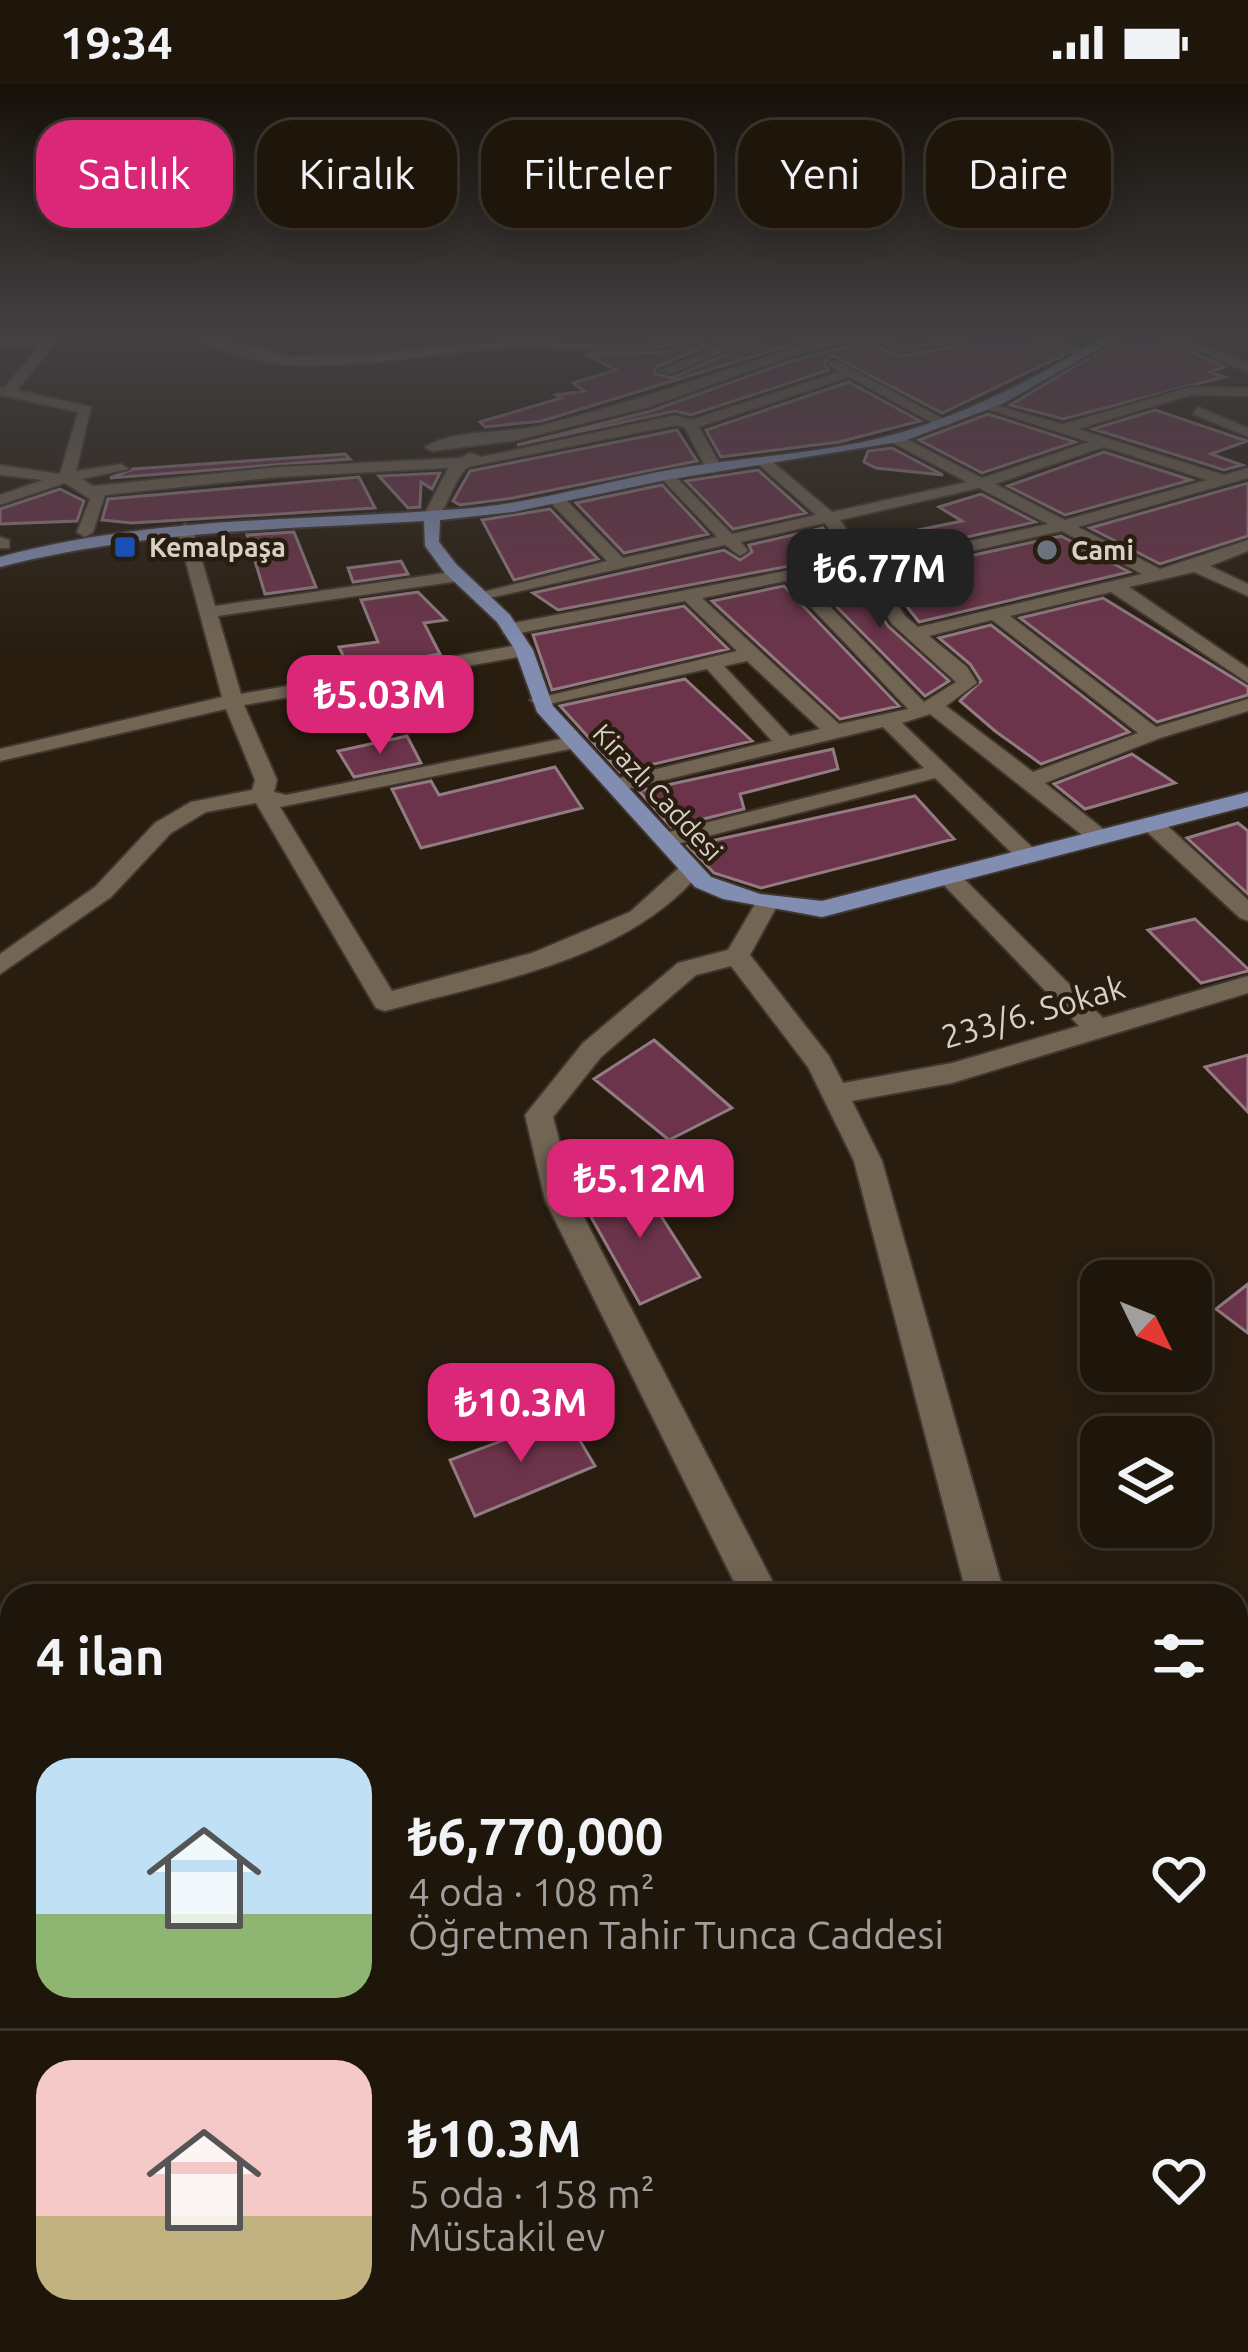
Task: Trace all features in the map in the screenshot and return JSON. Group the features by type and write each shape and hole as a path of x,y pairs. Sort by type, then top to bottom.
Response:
{"main road":[{"path":"46,542 559,502 666,476 896,439"},
{"name":"Kirazlı Caddesi","path":"432,515 431,542 510,628 524,650 541,700 665,841 723,893 766,904 822,909 1248,799"},
{"path":"4,550 85,532 156,532"}],"street":[{"path":"67,477 78,439"},
{"path":"163,465 443,446 485,439"},
{"path":"432,515 452,473 487,447 510,439"},
{"path":"0,470 67,477 94,490 278,472 465,463 604,439"},
{"path":"696,439 714,468"},
{"path":"896,439 1158,575"},
{"path":"1093,439 1248,488"},
{"path":"480,595 832,520 982,483 1103,442"},
{"path":"615,786 834,731 890,723 927,710 967,683 898,620 832,520 763,460"},
{"path":"0,500 67,477 140,467"},
{"path":"510,628 1064,526 1248,473"},
{"path":"666,476 764,578"},
{"path":"85,532 99,502 94,490"},
{"path":"559,502 620,565"},
{"path":"185,529 233,702 266,780 262,795 385,1002 541,959 639,917 691,868"},
{"path":"916,633 1196,566 1248,545"},
{"path":"1196,566 1248,591"},
{"path":"788,574 927,710 952,717 1099,837"},
{"path":"211,612 459,575"},
{"path":"1114,586 1248,677"},
{"path":"687,592 747,655 766,663 834,731"},
{"path":"997,615 1154,734"},
{"path":"0,755 233,702 524,650"},
{"path":"1222,660 1248,653"},
{"path":"541,700 747,655"},
{"path":"713,666 786,744"},
{"path":"1030,781 1248,705"},
{"path":"890,723 1028,856"},
{"path":"0,966 74,916 163,828 200,807 262,795 285,802 575,742"},
{"path":"665,841 940,770"},
{"path":"1152,824 1248,913"},
{"path":"948,877 1096,1028"},
{"path":"754,1584 560,1200 539,1115 592,1050 687,969 737,956 766,904"},
{"path":"737,956 819,1063 868,1162 983,1584"},
{"name":"233/6. Sokak","path":"835,1094 952,1073 1248,984"}],"building":[{"path":"632,439 683,439 697,461 460,505 453,501 470,471"},
{"path":"711,439 851,439 839,442 721,457"},
{"path":"1065,439 1075,442 982,473 919,440"},
{"path":"1124,439 1247,441 1211,454 1242,465 1224,470"},
{"path":"892,448 943,475 876,468 864,462 868,451"},
{"path":"1104,452 1191,480 1065,515 1008,486"},
{"path":"345,454 350,459 110,478 133,469"},
{"path":"758,470 806,513 733,529 686,481"},
{"path":"440,473 432,489 421,482 420,507 408,508 379,476"},
{"path":"359,477 375,508 132,523 102,520 108,499"},
{"path":"1248,483 1248,536 1160,564 1090,528"},
{"path":"662,485 708,534 624,553 576,503"},
{"path":"60,489 84,501 77,521 0,524 0,509"},
{"path":"981,494 1035,522 871,558 860,542 962,521 939,507"},
{"path":"550,509 598,559 514,580 482,520"},
{"path":"823,528 842,556 558,610 533,593 724,550 740,560 752,552 749,545"},
{"path":"294,532 316,587 265,594 247,535"},
{"path":"1061,536 1129,572 919,622 882,575"},
{"path":"401,561 408,574 353,582 348,568"},
{"path":"853,573 888,626 949,681 925,696 811,581"},
{"path":"784,586 899,706 840,719 712,601"},
{"path":"418,592 446,620 424,623 440,654 350,670 339,647 378,642 361,600"},
{"path":"1103,598 1248,687 1248,695 1157,722 1020,618"},
{"path":"684,606 728,649 552,690 533,635"},
{"path":"991,625 1129,732 1041,764 995,731 960,701 981,681 970,664 939,638"},
{"path":"685,679 752,741 620,772 560,706"},
{"path":"407,736 421,763 354,777 338,751"},
{"path":"833,749 838,769 740,794 744,809 671,827 639,791"},
{"path":"1132,754 1175,783 1085,809 1054,784"},
{"path":"555,767 582,808 421,848 392,789 431,781 439,795"},
{"path":"915,796 954,839 761,888 714,873 688,846"},
{"path":"1238,823 1248,831 1248,894 1187,838"},
{"path":"1195,919 1248,971 1201,983 1148,930"},
{"path":"654,1040 732,1108 669,1140 594,1079"},
{"path":"1248,1055 1248,1112 1205,1067"},
{"path":"638,1180 700,1277 640,1304 582,1201"},
{"path":"1248,1284 1248,1333 1216,1309"},
{"path":"566,1417 595,1466 475,1516 450,1460"}],"place":[{"name":"Kemalpaşa","path":"125,547"},
{"name":"Cami","path":"1047,550"}]}
